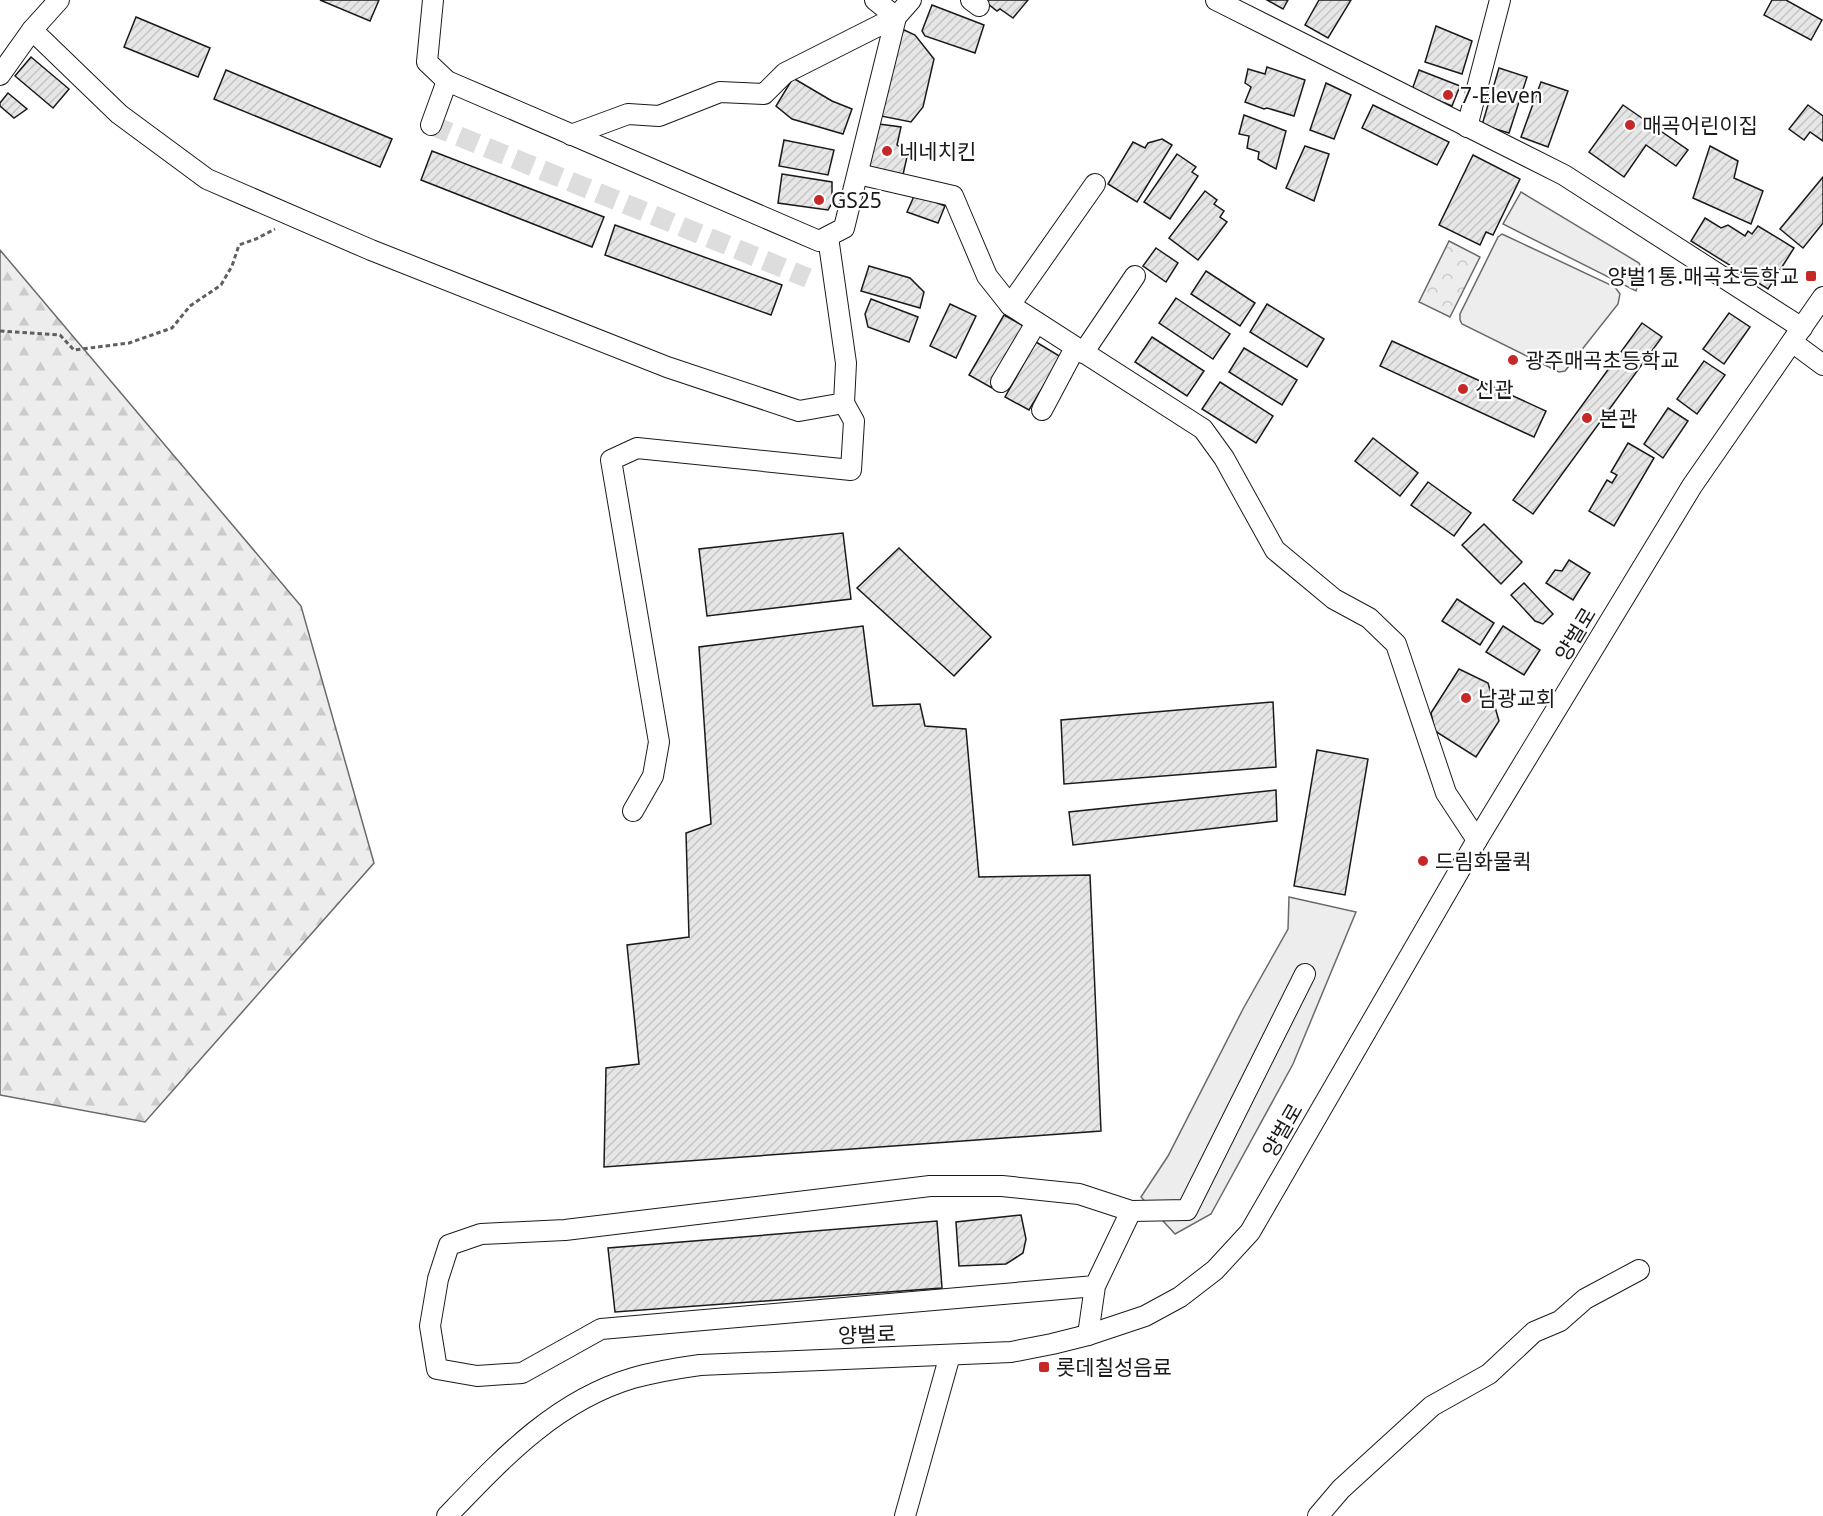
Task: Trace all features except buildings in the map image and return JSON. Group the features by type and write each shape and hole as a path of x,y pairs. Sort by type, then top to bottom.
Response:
{"street":[{"path":"0,75 32,30 59,0"},
{"path":"433,0 427,62 447,81 819,241 844,228 896,17"},
{"path":"875,0 896,17"},
{"path":"571,135 628,114 659,116 720,92 764,94 785,73 896,17 911,0"},
{"path":"1216,0 1564,176 1797,335 1823,365"},
{"path":"1467,128 1500,0"},
{"path":"32,30 119,114 207,179 371,250 668,367 799,411 844,403"},
{"path":"431,124 447,81"},
{"path":"858,174 953,196 987,276 1010,305 1203,429 1224,458 1275,550 1334,599 1369,618 1396,644 1446,793 1477,840"},
{"path":"1010,305 1095,184"},
{"path":"633,811 653,776 659,742 611,460 637,448 851,470 854,422 844,403 846,363 828,237"},
{"path":"1042,410 1079,351 1135,276"},
{"name":"양벌로","path":"447,1516 533,1432 584,1398 632,1379 665,1370 700,1365 1011,1352 1088,1335 1145,1316 1180,1297 1215,1270 1250,1232 1477,840 1692,486 1823,297"},
{"path":"1001,382 1036,322"},
{"path":"1095,1286 601,1329 522,1373 477,1376 437,1369 430,1326 438,1279 449,1245 481,1234 565,1230 930,1186 1002,1186 1079,1194 1131,1211 1186,1210 1305,974"},
{"path":"1088,1335 1095,1286 1131,1211"},
{"path":"1318,1516 1341,1489 1432,1406 1489,1374 1534,1332 1560,1321 1586,1299 1639,1270"},
{"path":"905,1516 950,1355"}],"path":[{"path":"0,331 60,335 74,350 129,343 172,328 190,306 221,285 232,266 239,245 283,225"}],"green space":[{"path":"1449,241 1480,257 1450,317 1419,302"},
{"path":"0,250 301,606 374,863 145,1122 0,1095"}],"shaded area":[{"path":"1521,192 1639,263 1642,269 1636,291 1503,224"},
{"path":"1502,234 1615,287 1620,294 1618,304 1565,371 1559,372 1462,324 1460,320 1460,314 1498,237"},
{"path":"1289,897 1356,912 1293,1064 1211,1214 1175,1234 1141,1197 1168,1156 1243,1009 1288,929"}],"tunnel":[{"path":"431,125 808,278"}],"place":[{"name":"7-Eleven","path":"1448,95"},
{"name":"매곡어린이집","path":"1630,125"},
{"name":"네네치킨","path":"887,151"},
{"name":"GS25","path":"819,200"},
{"name":"양벌1통.매곡초등학교","path":"1811,276"},
{"name":"광주매곡초등학교","path":"1513,360"},
{"name":"신관","path":"1463,389"},
{"name":"본관","path":"1587,418"},
{"name":"남광교회","path":"1466,698"},
{"name":"드림화물퀵","path":"1423,861"},
{"name":"롯데칠성음료","path":"1044,1367"}]}
